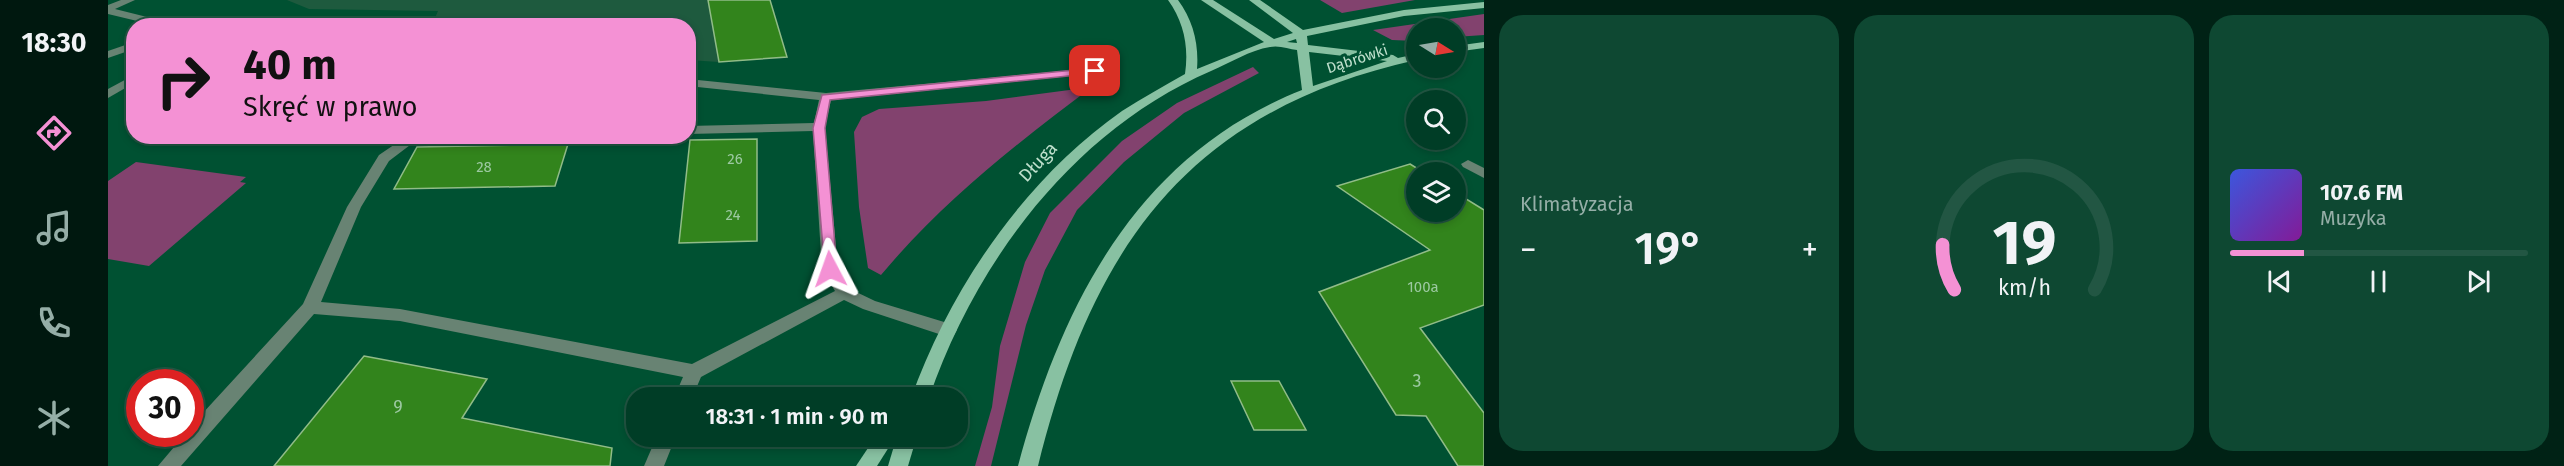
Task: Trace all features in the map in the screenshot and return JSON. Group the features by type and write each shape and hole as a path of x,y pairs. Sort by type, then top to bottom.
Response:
{"main road":[{"path":"1173,0 1188,30 1193,59 1190,76"},
{"path":"1206,0 1273,43 1370,57 1406,58"},
{"path":"1028,466 1052,379 1081,307 1132,223 1206,148 1257,115 1308,91 1304,48 1300,34 1254,0"},
{"name":"Dąbrówki","path":"1273,43 1300,34 1379,17 1484,4"},
{"name":"Długa","path":"923,387 948,330 989,257 1038,192 1072,155 1147,98 1190,76 1273,43"},
{"path":"1466,47 1484,45"},
{"name":"Dąbrówki","path":"1308,91 1406,60"},
{"path":"866,466 879,447"},
{"path":"898,466 904,447"}],"street":[{"path":"108,9 130,0"},
{"path":"108,9 134,18"},
{"path":"108,55 126,48"},
{"path":"696,83 825,97 1095,71"},
{"path":"108,94 126,83"},
{"path":"825,97 819,128 830,269 844,293 869,305 948,330"},
{"path":"696,130 819,128"},
{"path":"168,466 310,307 354,207 384,158 404,144"},
{"path":"1468,164 1484,174"},
{"path":"310,307 400,315 694,372 844,293"},
{"path":"688,387 694,372"},
{"path":"654,466 662,447"}],"shaded area":[{"path":"287,0 770,0 787,57 719,62 696,60 696,18 435,18 438,11 309,9"},
{"path":"1320,0 1415,0 1342,13"},
{"path":"1484,14 1484,35 1466,36 1466,18 1456,18"},
{"path":"1406,25 1406,41 1392,40 1373,30"},
{"path":"1253,67 1259,73 1184,113 1124,162 1077,210 1045,270 1026,325 991,466 975,466 992,407 1000,346 1025,262 1050,213 1122,141 1177,103"},
{"path":"1092,87 1008,152 955,198 904,248 881,275 868,268 859,207 854,132 862,117 879,109 986,101"},
{"path":"136,162 246,177 240,182 246,183 149,266 108,259 108,181"}],"building":[{"path":"708,0 770,0 787,57 719,62"},
{"path":"757,139 757,241 679,243 690,144 696,144 696,140"},
{"path":"568,144 555,186 394,189 417,147"},
{"path":"1406,165 1406,222 1466,222 1466,199 1484,210 1484,305 1420,328 1484,413 1484,466 1458,466 1426,416 1396,415 1319,292 1430,250 1337,186"},
{"path":"364,356 487,379 462,418 612,448 610,466 274,466"},
{"path":"1231,381 1279,381 1306,430 1254,430"}],"route":[{"path":"830,269 819,128 825,97 1095,71"}]}
